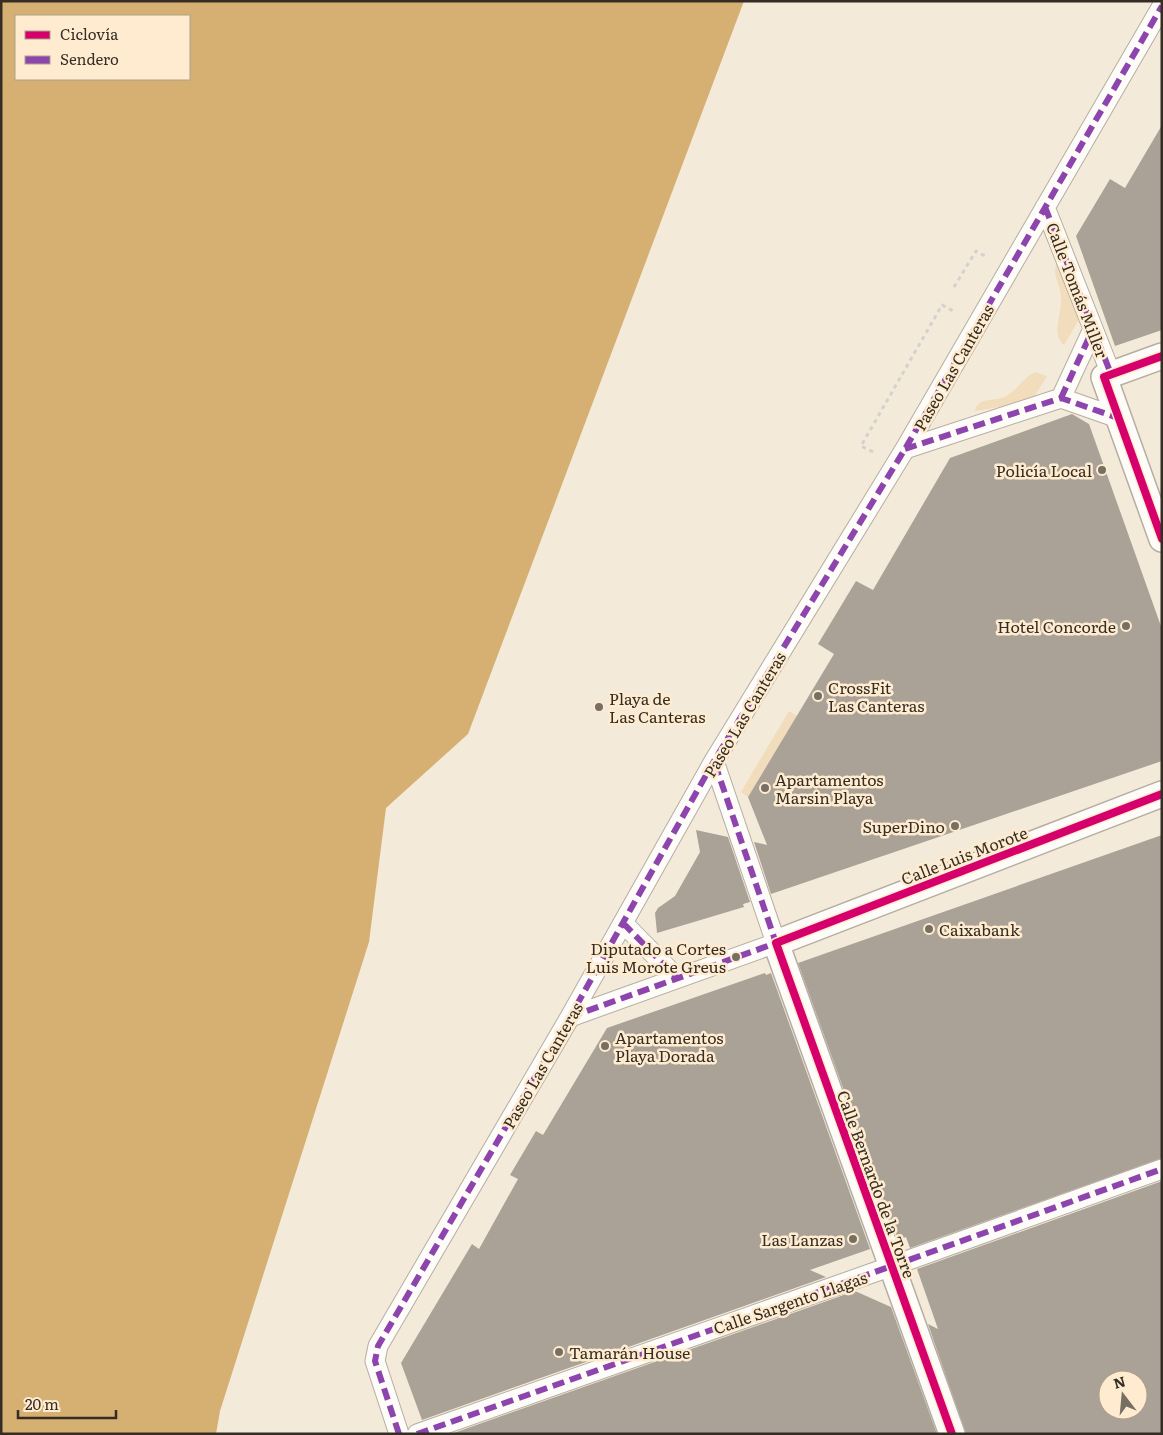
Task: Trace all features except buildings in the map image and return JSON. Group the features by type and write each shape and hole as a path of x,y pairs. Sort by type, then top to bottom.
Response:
{"street":[{"name":"Paseo Las Canteras","path":"399,1434 375,1360 378,1346 570,1018 714,761 905,449 1162,6"},
{"name":"Calle Tomás Miller","path":"1045,207 1093,329 1118,418 1162,539"},
{"path":"1061,398 1093,329"},
{"path":"1107,375 1162,356"},
{"path":"905,449 1061,398 1118,418"},
{"path":"570,1018 776,943 714,761"},
{"name":"Calle Luis Morote","path":"776,943 1162,794"},
{"path":"623,922 677,978"},
{"name":"Calle Bernardo de la Torre","path":"776,943 952,1434"},
{"name":"Calle Sargento Llagas","path":"417,1434 1162,1169"}],"path":[{"path":"954,287 976,251 985,256 981,263"},
{"path":"878,444 873,452 861,446 942,305 978,323"}],"shaded area":[{"path":"1,1 744,1 468,734 386,808 369,942 220,1411 216,1434 1,1434"},
{"path":"1058,258 1080,318 1064,345 1060,340 1057,328 1061,302 1060,290 1055,274"},
{"path":"1035,372 1047,376 1031,402 975,411 979,403 1004,397"},
{"path":"789,711 797,716 748,797 741,792"}],"marked path":[{"path":"399,1434 375,1361 378,1346 570,1017 714,761 905,449 1162,6"},
{"path":"1045,207 1111,374"},
{"path":"1061,398 1093,329"},
{"path":"905,449 1061,398 1118,418"},
{"path":"570,1017 776,943 714,761"},
{"path":"623,923 677,978"},
{"path":"417,1434 1162,1169"}],"cycle path":[{"path":"1162,356 1104,377 1162,539"},
{"path":"952,1434 776,943 1162,794"}],"place":[{"name":"Policía Local","path":"1102,470"},
{"name":"Hotel Concorde","path":"1126,626"},
{"name":"CrossFit Las Canteras","path":"818,696"},
{"name":"Playa de Las Canteras","path":"599,707"},
{"name":"Apartamentos Marsin Playa","path":"765,788"},
{"name":"SuperDino","path":"955,826"},
{"name":"Caixabank","path":"929,929"},
{"name":"Diputado a Cortes Luis Morote Greus","path":"736,957"},
{"name":"Apartamentos Playa Dorada","path":"605,1046"},
{"name":"Las Lanzas","path":"853,1239"},
{"name":"Tamarán House","path":"559,1352"}]}
